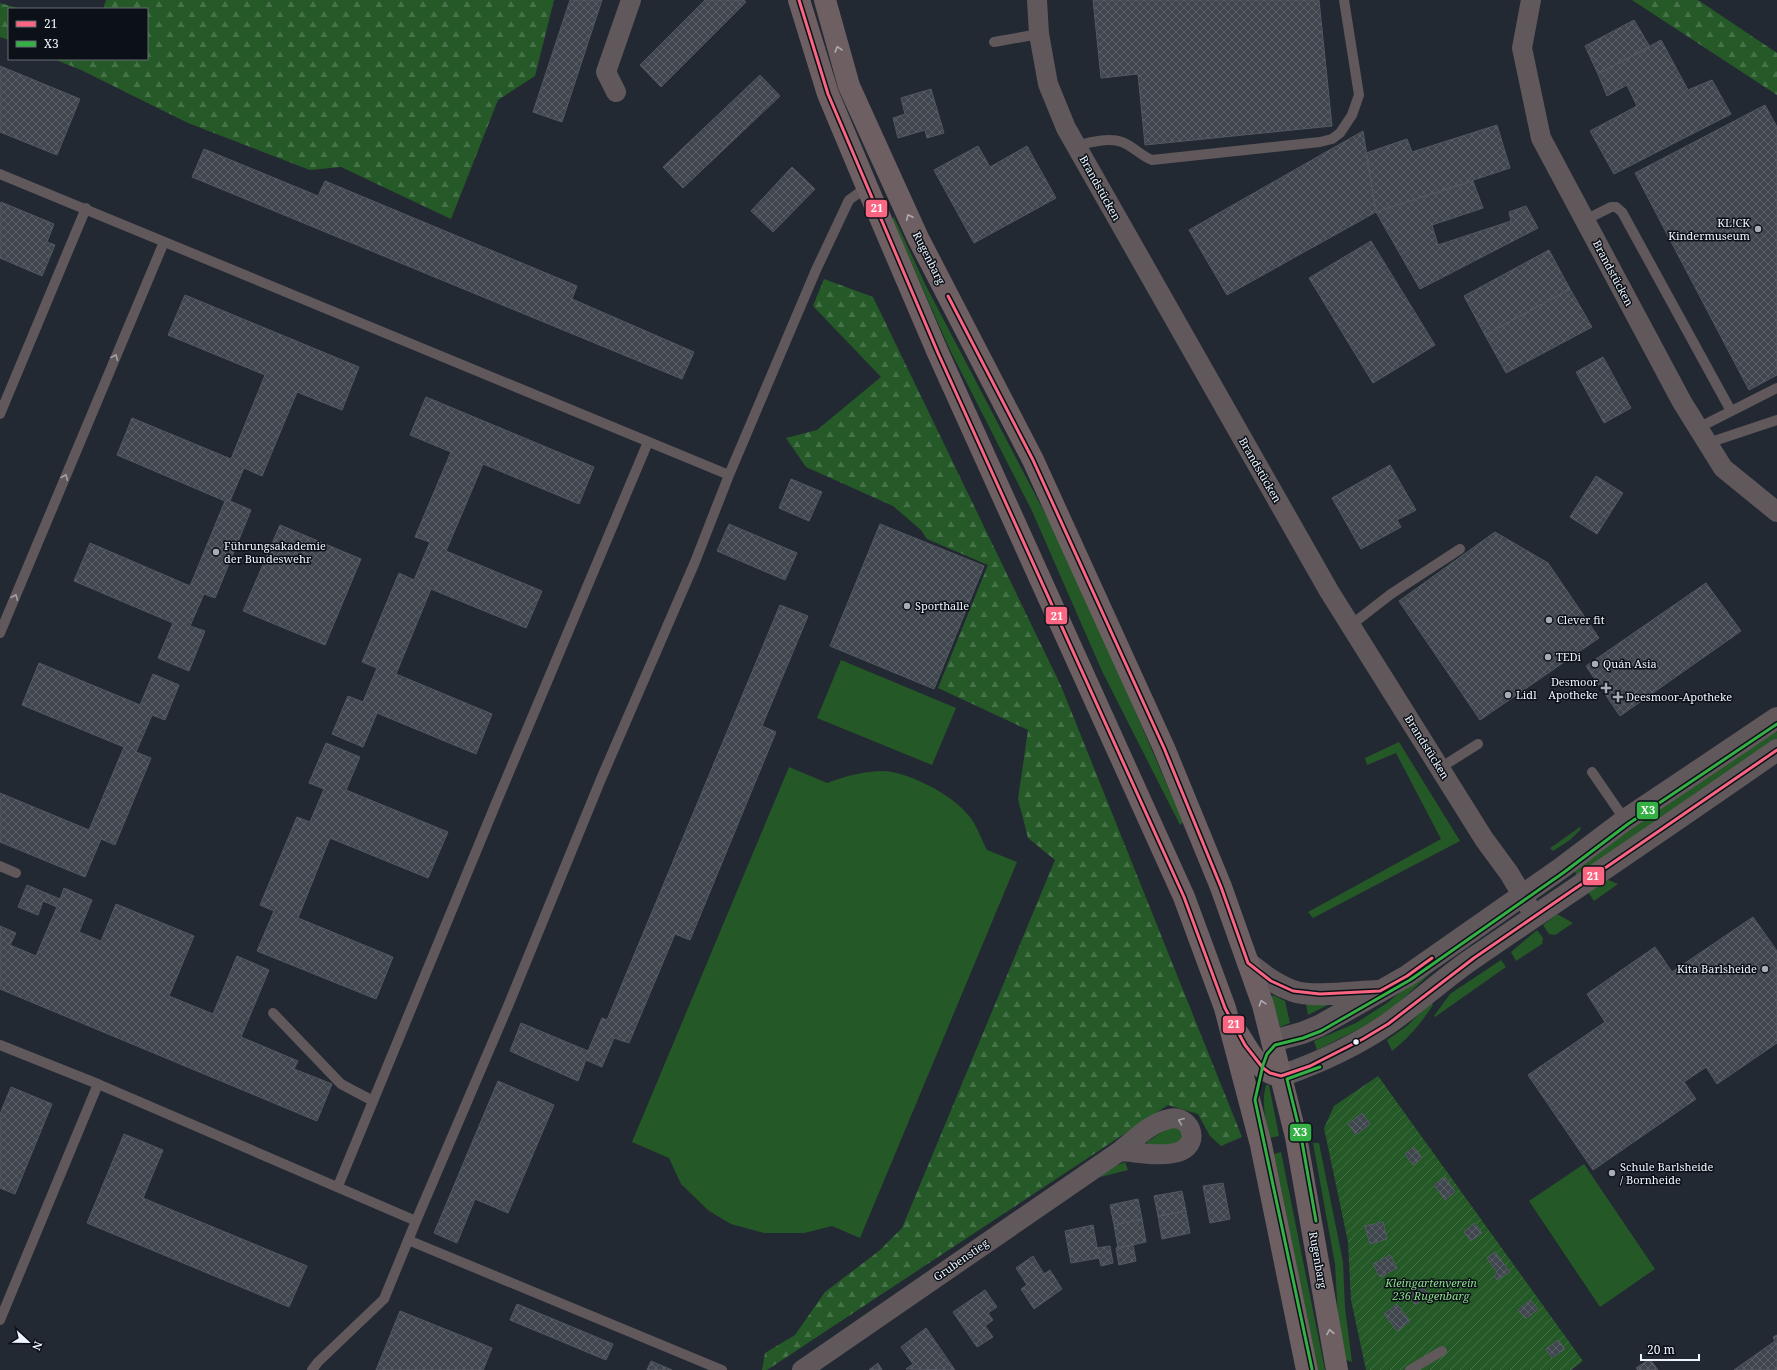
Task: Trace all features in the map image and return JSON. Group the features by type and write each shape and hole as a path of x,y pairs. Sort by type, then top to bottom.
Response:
{"main road":[{"path":"799,0 828,94 867,187 942,360 1184,897 1225,1008 1250,1100 1307,1370"},
{"name":"Rugenbarg","path":"825,0 849,86 918,238 1033,460 1164,748 1221,887 1262,1005 1296,1137 1337,1370"},
{"path":"1225,1008 1238,1033 1258,1063 1270,1073 1281,1076"},
{"path":"1250,1100 1258,1063 1263,1051 1272,1041"}],"street":[{"path":"616,92 606,72 631,0"},
{"name":"Brandstücken","path":"1037,0 1040,34 1048,84 1066,128 1317,571 1484,839 1509,873 1535,917"},
{"name":"Brandstücken","path":"1530,0 1522,48 1541,138 1682,402 1723,468 1777,512"},
{"path":"1272,1041 1302,1033 1319,1026 1407,976 1625,820 1777,718"},
{"path":"1281,1076 1310,1066 1363,1039 1388,1024 1474,958 1777,750"},
{"path":"1248,963 1271,981 1293,991 1320,994 1380,991"},
{"name":"Grubenstieg","path":"802,1370 1120,1151"}],"lane":[{"path":"1076,145 1105,140 1122,142 1143,157 1152,160 1320,142 1332,139 1340,133 1352,115 1359,95 1344,0"},
{"path":"994,42 1040,34"},
{"path":"0,174 86,208 164,242 729,475"},
{"path":"312,1370 318,1362 384,1299 505,1013 601,779 695,562 729,475 816,270 849,200 867,187"},
{"path":"1585,220 1612,207 1616,207 1622,212 1731,411"},
{"path":"0,414 86,208"},
{"path":"0,633 164,242"},
{"path":"1703,435 1731,411 1777,388"},
{"path":"1703,435 1777,420"},
{"path":"338,1186 494,808 648,442"},
{"path":"1351,625 1391,594 1460,549"},
{"path":"1440,768 1478,744"},
{"path":"1592,772 1625,820"},
{"path":"0,866 16,873"},
{"path":"274,1013 341,1084 373,1101"},
{"path":"0,1045 98,1084 338,1186 416,1221"},
{"path":"0,1320 98,1084"},
{"path":"408,1240 722,1370"},
{"path":"1410,1370 1442,1351"}],"green space":[{"path":"106,0 554,0 535,76 498,100 451,219 341,167 310,170 188,123 81,70 56,60 148,60 148,8 103,8"},
{"path":"1632,0 1698,0 1777,53 1777,95"},
{"path":"0,3 18,8 8,8 8,40 0,37"},
{"path":"894,217 926,286 1072,565 1183,822 1180,825 1102,671 1032,511 950,350 892,219"},
{"path":"824,279 873,297 1061,686 1242,1137 1221,1146 1210,1136 1198,1114 1168,1105 767,1370 762,1370 765,1353 795,1335 825,1292 879,1251 902,1228 1055,860 1028,838 1018,799 1028,730 938,688 988,565 927,539 921,530 893,506 806,467 786,438 817,430 881,377 813,306"},
{"path":"841,660 956,708 932,765 817,718"},
{"path":"1774,729 1777,733 1777,743 1579,879 1573,869"},
{"path":"1399,742 1460,841 1313,918 1308,912 1441,839 1396,753 1367,765 1365,758"},
{"path":"789,767 827,783 855,774 884,771 906,776 931,786 953,801 970,817 987,850 1017,862 860,1238 832,1226 804,1233 764,1233 731,1224 709,1211 681,1184 669,1158 632,1142"},
{"path":"1580,827 1581,829 1570,840 1553,851 1550,848"},
{"path":"1604,878 1618,884 1594,901 1587,890"},
{"path":"1557,914 1573,923 1555,935 1549,934 1543,925"},
{"path":"1537,930 1543,938 1542,944 1516,961 1511,952"},
{"path":"1501,960 1506,967 1435,1017 1434,1016 1450,994"},
{"path":"1433,965 1435,969 1392,1009 1359,1029 1317,1050 1314,1041 1356,1023 1387,1003"},
{"path":"1273,995 1285,1001 1290,1023 1280,1027 1271,998"},
{"path":"1431,1002 1433,1005 1420,1024 1392,1051 1387,1040 1407,1026"},
{"path":"1306,1004 1330,1004 1308,1015"},
{"name":"Kleingartenverein 236 Rugenbarg","path":"1378,1076 1583,1361 1571,1370 1366,1370 1351,1300 1348,1242 1324,1128 1334,1106"},
{"path":"1266,1085 1269,1085 1279,1136 1269,1138 1264,1105"},
{"path":"1177,1127 1183,1134 1180,1143 1149,1147 1147,1142 1166,1129"},
{"path":"1313,1143 1319,1143 1343,1262 1345,1308 1352,1362 1344,1359 1338,1318 1335,1264"},
{"path":"1281,1152 1325,1370 1318,1370 1274,1154"},
{"path":"1125,1162 1128,1170 1092,1179 1108,1169"},
{"path":"1584,1164 1655,1269 1600,1307 1529,1201"}],"building":[{"path":"570,0 602,0 562,122 533,112"},
{"path":"705,0 744,0 746,2 661,87 640,65"},
{"path":"1093,0 1319,0 1332,126 1145,145 1138,74 1101,78"},
{"path":"1634,20 1650,47 1598,74 1585,46"},
{"path":"1661,40 1688,90 1712,80 1731,114 1614,174 1590,131 1637,106 1627,85 1607,96 1598,74"},
{"path":"0,66 80,99 57,155 0,132"},
{"path":"760,75 780,96 683,188 663,167"},
{"path":"931,89 944,133 927,138 925,130 898,138 893,118 905,114 901,98"},
{"path":"1765,105 1777,127 1777,375 1749,390 1635,173"},
{"path":"1497,125 1510,168 1376,212 1366,153 1407,139 1412,152"},
{"path":"1363,131 1376,212 1227,295 1189,230"},
{"path":"978,146 990,167 1027,146 1056,198 974,243 934,170"},
{"path":"204,149 318,196 325,181 577,286 572,299 694,352 682,379 192,177"},
{"path":"792,167 815,189 773,232 751,211"},
{"path":"1473,181 1483,208 1432,225 1438,245 1511,221 1509,212 1526,206 1538,228 1420,289 1376,212"},
{"path":"1,202 54,224 47,242 55,245 42,276 0,258"},
{"path":"1371,241 1435,345 1373,383 1309,278"},
{"path":"1549,250 1570,289 1485,335 1464,296"},
{"path":"1570,289 1592,327 1506,373 1485,335"},
{"path":"185,295 359,367 342,410 297,392 262,476 244,468 230,501 251,510 215,598 204,594 190,626 205,631 189,671 158,658 173,623 74,581 90,543 190,586 225,501 117,455 132,418 231,459 265,375 168,335"},
{"path":"1603,357 1631,408 1604,423 1576,372"},
{"path":"426,397 594,467 579,504 483,464 446,551 542,591 526,628 431,589 396,674 492,714 476,754 377,713 363,747 332,734 348,696 363,702 377,668 362,662 399,573 414,580 430,542 415,537 451,452 410,435"},
{"path":"1390,465 1416,510 1397,520 1401,527 1361,549 1332,498"},
{"path":"1596,476 1623,493 1597,534 1570,517"},
{"path":"791,479 822,492 809,521 779,508"},
{"path":"729,524 797,553 785,580 717,551"},
{"name":"Sporthalle","path":"880,524 984,566 934,689 830,646"},
{"path":"280,525 361,559 325,645 243,611"},
{"path":"1495,532 1548,563 1599,638 1480,720 1399,601"},
{"path":"1706,583 1741,631 1620,716 1586,666"},
{"path":"780,605 808,616 762,726 776,732 690,940 675,934 629,1043 614,1038 602,1067 586,1060 578,1081 510,1051 521,1023 588,1051 602,1018 607,1020"},
{"path":"39,663 140,705 153,674 179,685 165,720 152,715 136,752 151,758 115,845 101,839 85,877 0,842 0,793 89,830 124,747 22,705"},
{"path":"326,743 360,757 346,790 448,832 428,878 330,838 298,918 393,957 376,999 257,951 274,911 260,905 297,817 310,822 324,789 309,783"},
{"path":"27,885 60,899 64,888 92,900 79,932 101,941 116,904 194,936 169,996 213,1014 237,956 269,970 241,1037 298,1061 294,1069 332,1084 317,1121 0,989 0,926 16,933 10,945 36,956 57,907 43,901 38,915 18,907"},
{"path":"1753,917 1777,951 1777,1043 1717,1084 1706,1067 1684,1082 1696,1099 1593,1170 1528,1075 1605,1022 1587,994 1655,947 1672,972"},
{"path":"498,1081 554,1105 508,1213 475,1199 457,1243 434,1233"},
{"path":"11,1087 52,1104 15,1194 0,1188 0,1114"},
{"path":"1362,1113 1370,1124 1356,1135 1348,1124"},
{"path":"124,1134 163,1150 143,1198 307,1266 289,1307 87,1223"},
{"path":"1414,1147 1422,1158 1413,1165 1405,1154"},
{"path":"1445,1177 1455,1192 1445,1200 1434,1185"},
{"path":"1223,1183 1230,1219 1210,1223 1203,1186"},
{"path":"1182,1191 1186,1211 1158,1216 1154,1196"},
{"path":"1138,1199 1142,1219 1114,1225 1110,1205"},
{"path":"1186,1211 1190,1233 1162,1239 1158,1216"},
{"path":"1142,1219 1146,1242 1118,1248 1114,1225"},
{"path":"1383,1222 1387,1239 1370,1244 1365,1226"},
{"path":"1474,1223 1482,1233 1471,1241 1464,1232"},
{"path":"1093,1225 1099,1258 1071,1263 1065,1231"},
{"path":"1133,1245 1136,1261 1119,1265 1116,1248"},
{"path":"1110,1246 1113,1263 1101,1266 1097,1248"},
{"path":"1495,1252 1510,1272 1497,1280 1494,1276 1497,1272 1487,1258"},
{"path":"1390,1255 1397,1268 1380,1277 1373,1264"},
{"path":"1033,1256 1044,1274 1050,1270 1062,1289 1034,1309 1021,1289 1027,1285 1016,1268"},
{"path":"1422,1285 1429,1296 1415,1305 1408,1294"},
{"path":"985,1290 997,1307 988,1313 993,1320 985,1326 993,1337 977,1347 953,1312"},
{"path":"1530,1300 1538,1309 1526,1319 1518,1310"},
{"path":"517,1304 613,1344 606,1360 510,1320"},
{"path":"1397,1304 1410,1321 1397,1331 1384,1314"},
{"path":"400,1311 492,1348 483,1370 376,1370"},
{"path":"926,1328 955,1370 906,1369 913,1364 901,1347"},
{"path":"1777,1335 1777,1370 1734,1370 1775,1341 1773,1337"},
{"path":"1558,1340 1565,1349 1552,1358 1546,1349"},
{"path":"1650,1359 1658,1370 1638,1370 1636,1368"},
{"path":"651,1361 672,1370 647,1370"},
{"path":"878,1363 882,1370 869,1370"}],"transit line":[{"name":"21","path":"799,0 828,94 938,353 1184,897 1225,1008 1245,1045 1263,1068 1270,1073 1281,1076 1310,1066 1363,1039 1388,1024 1474,958 1777,750"},
{"name":"21","path":"948,296 1033,460 1164,748 1221,887 1248,963 1271,981 1293,991 1320,994 1380,991 1407,976 1432,958"},
{"name":"X3","path":"1312,1369 1255,1100 1267,1054 1275,1045 1303,1038 1321,1031 1410,980 1563,873 1628,824 1777,724"},
{"name":"X3","path":"1316,1221 1301,1136 1287,1079 1320,1067"}],"place":[{"name":"KL!CK Kindermuseum","path":"1758,229"},
{"name":"Führungsakademie der Bundeswehr","path":"216,552"},
{"name":"Sporthalle","path":"907,606"},
{"name":"Clever fit","path":"1549,620"},
{"name":"TEDi","path":"1548,657"},
{"name":"Quán Asia","path":"1595,664"},
{"name":"Desmoor Apotheke","path":"1606,688"},
{"name":"Lidl","path":"1508,695"},
{"name":"Deesmoor-Apotheke","path":"1618,697"},
{"name":"Kita Barlsheide","path":"1765,969"},
{"name":"Schule Barlsheide / Bornheide","path":"1612,1173"}]}
